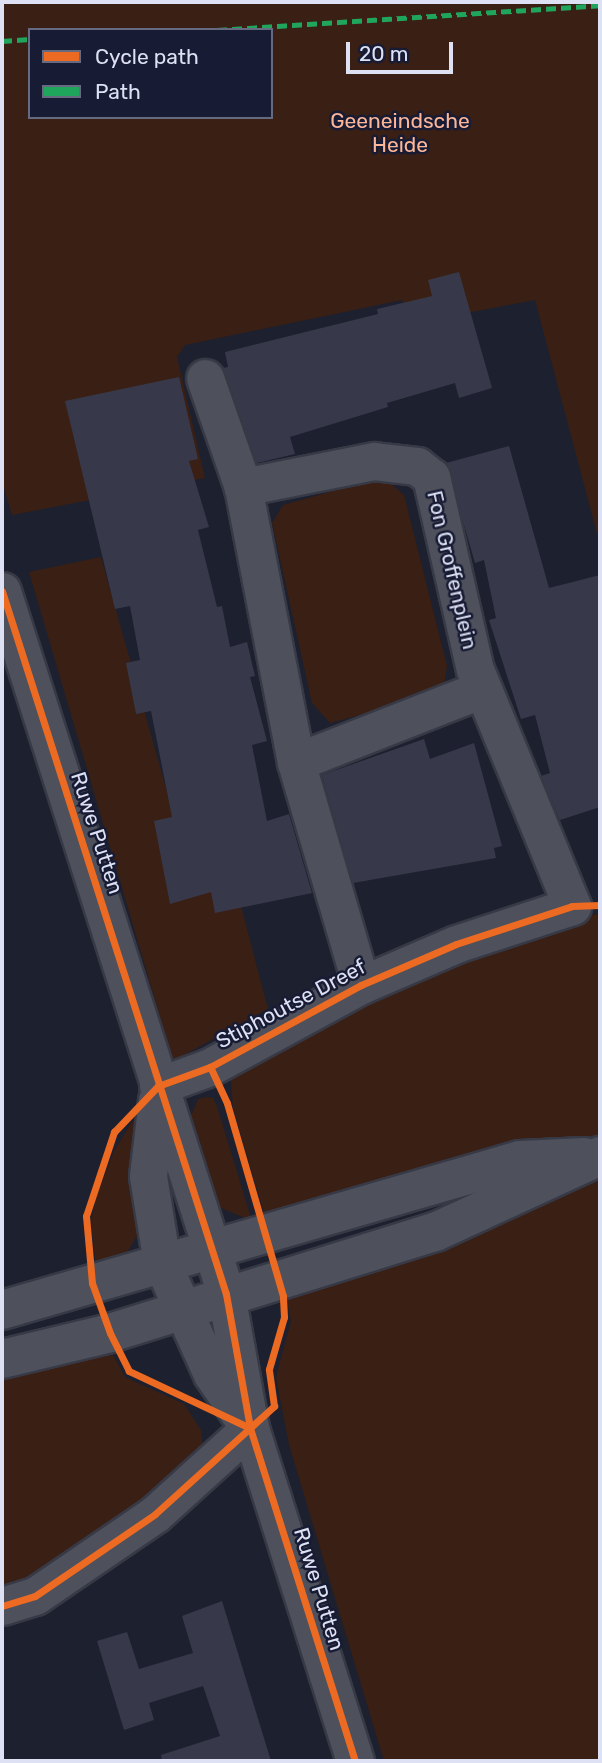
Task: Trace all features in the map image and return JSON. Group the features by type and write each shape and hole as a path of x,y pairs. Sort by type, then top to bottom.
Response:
{"main road":[{"path":"2,1310 520,1160 598,1156"},
{"path":"2,1359 110,1333 226,1293 435,1232 598,1156"}],"street":[{"path":"205,378 243,487 296,762 361,985"},
{"name":"Fon Groffenplein","path":"243,487 374,461 417,466 431,477 482,689 572,906"},
{"name":"Ruwe Putten","path":"2,591 209,1250 226,1293 250,1428 355,1761"},
{"path":"296,762 482,689"},
{"name":"Stiphoutse Dreef","path":"158,1086 210,1067 361,985 456,944 572,906"},
{"name":"Ruwe Putten","path":"158,1086 148,1176 162,1263 179,1309 212,1374 250,1428"},
{"path":"2,1606 34,1596 155,1514 250,1428"}],"green space":[{"name":"Geeneindsche Heide","path":"2,2 600,2 600,545 535,300 413,323 402,300 185,345 177,357 205,478 12,515 2,481"},
{"path":"383,477 404,495 447,666 443,693 330,723 312,703 272,523 283,505"},
{"path":"101,557 187,863 236,887 268,1009 173,1061 29,572"},
{"path":"600,914 600,1136 512,1152 266,1220 233,1108 230,1069 308,1023 554,919"},
{"path":"213,1098 217,1106 252,1221 216,1206 188,1123 198,1099"},
{"path":"134,1119 140,1121 139,1232 128,1251 96,1268 91,1221 97,1195 114,1151"},
{"path":"600,1176 600,1761 384,1761 289,1445 276,1377 291,1321 285,1290"},
{"path":"104,1339 125,1377 184,1404 201,1430 203,1447 179,1477 2,1597 2,1368"}],"building":[{"path":"459,272 492,388 459,398 455,383 387,403 388,407 290,437 295,454 257,463 223,368 228,367 225,352 378,314 377,309 432,296 428,280"},
{"path":"179,377 198,459 189,461 209,527 198,530 217,607 222,606 230,647 247,642 255,676 250,677 267,741 252,745 267,821 289,814 312,893 215,913 211,892 170,904 154,821 172,817 151,711 136,714 126,663 140,660 130,606 115,609 65,401"},
{"path":"509,446 549,588 600,575 600,807 560,820 541,776 550,773 535,715 521,719 489,620 496,618 484,560 475,563 446,463"},
{"path":"424,739 430,759 474,743 502,846 494,848 496,858 353,883 322,775"},
{"path":"222,1601 271,1761 162,1761 161,1755 220,1736 203,1686 149,1703 154,1720 124,1730 97,1641 127,1632 139,1669 193,1653 182,1616"}],"marked path":[{"path":"248,28 600,5"},
{"path":"2,41 28,39"}],"cycle path":[{"path":"2,591 226,1294 250,1428 355,1761"},
{"path":"250,1428 129,1371 110,1333 92,1283 86,1216 114,1132 158,1086 210,1067 361,985 456,944 572,906 600,905"},
{"path":"2,1606 35,1596 155,1514 274,1406 269,1369 284,1317 283,1296 227,1103 210,1067"}]}
